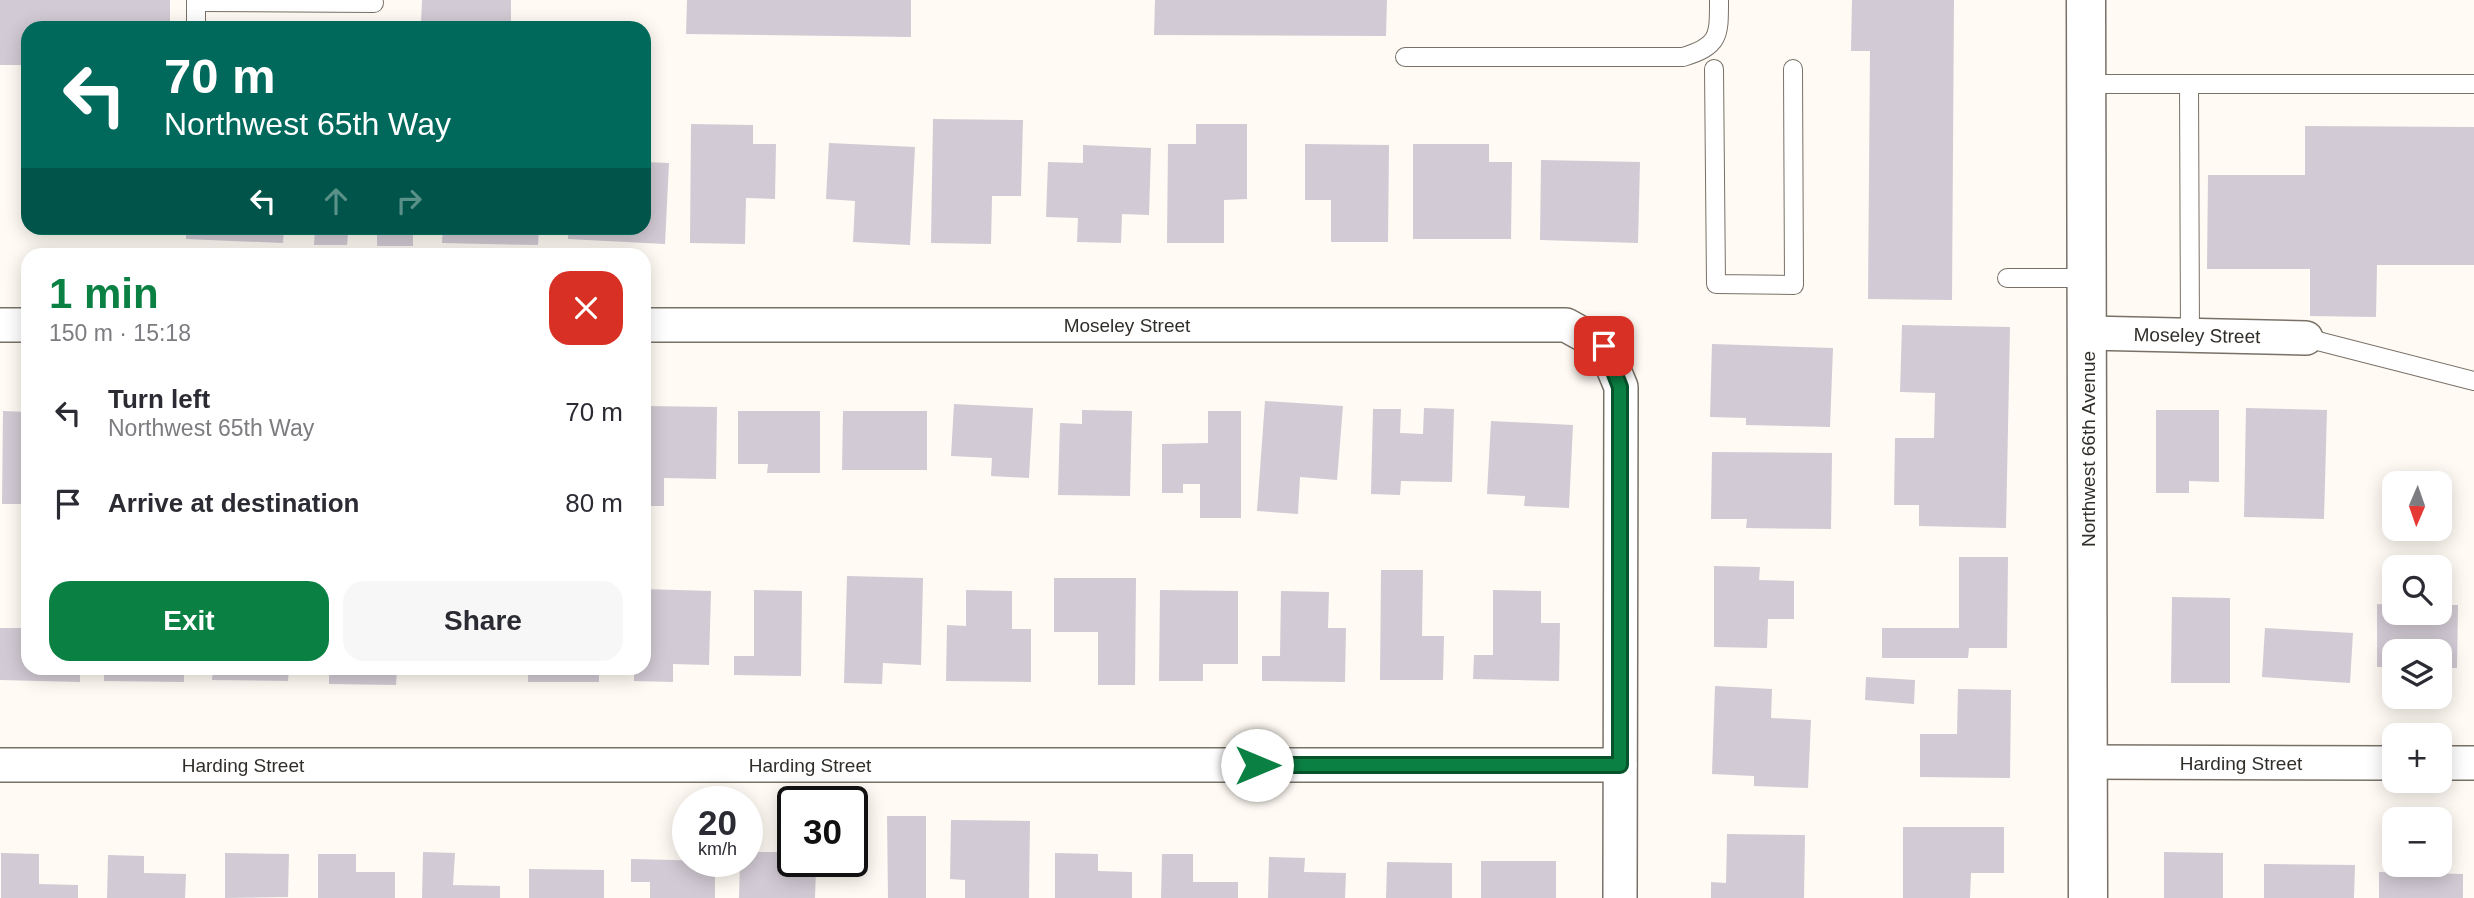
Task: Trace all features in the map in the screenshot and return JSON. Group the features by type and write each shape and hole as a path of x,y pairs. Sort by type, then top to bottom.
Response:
{"street":[{"name":"Northwest 66th Avenue","path":"2086,0 2088,898"},
{"path":"0,325 21,325"},
{"name":"Moseley Street","path":"651,325 1566,325 1604,346 1620,387 1620,765"},
{"name":"Moseley Street","path":"2088,332 2306,338"},
{"name":"Harding Street","path":"2088,762 2382,763"},
{"path":"2452,763 2474,764"},
{"name":"Harding Street","path":"0,765 1620,765"},
{"path":"1620,765 1620,898"}],"lane":[{"path":"1405,57 1683,57 1700,52 1719,33 1719,0"},
{"path":"196,21 196,1 374,3"},
{"path":"1714,69 1716,284 1794,285 1793,69"},
{"path":"2087,84 2474,84"},
{"path":"2189,84 2190,335"},
{"path":"2007,278 2088,278"},
{"path":"2306,338 2474,381"}],"building":[{"path":"0,0 170,0 170,21 21,21 21,65 0,65"},
{"path":"422,0 511,0 511,21 421,21"},
{"path":"687,0 911,0 911,37 686,34"},
{"path":"1155,0 1387,0 1386,36 1154,35"},
{"path":"1852,0 1954,0 1952,300 1868,299 1870,51 1851,51"},
{"path":"933,119 1023,120 1021,196 992,196 991,244 931,243"},
{"path":"691,124 753,125 753,144 776,144 775,199 746,198 745,244 690,243"},
{"path":"1196,124 1247,124 1247,199 1224,200 1224,243 1167,243 1168,144 1196,144"},
{"path":"2305,126 2474,127 2474,265 2377,265 2376,317 2310,316 2310,269 2207,269 2208,175 2305,175"},
{"path":"829,143 915,147 910,245 853,242 855,201 826,199"},
{"path":"1305,144 1389,145 1388,242 1331,242 1331,200 1305,200"},
{"path":"1413,144 1489,144 1489,162 1512,162 1511,239 1413,239"},
{"path":"1083,145 1151,148 1149,215 1122,214 1121,243 1077,242 1078,218 1046,217 1048,162 1083,163"},
{"path":"1541,160 1640,162 1638,243 1540,240"},
{"path":"651,162 669,163 665,244 568,239 568,235 651,235"},
{"path":"186,235 284,235 283,243 186,239"},
{"path":"315,235 348,235 347,245 314,245"},
{"path":"377,235 413,235 413,246 377,246"},
{"path":"443,235 539,235 538,245 442,243"},
{"path":"1902,325 2010,327 2006,528 1919,526 1919,505 1894,505 1895,438 1934,438 1935,393 1900,392"},
{"path":"1712,344 1833,348 1830,427 1746,425 1746,418 1710,417"},
{"path":"1265,401 1343,406 1337,480 1300,477 1298,514 1257,511"},
{"path":"954,404 1033,408 1029,478 991,476 992,458 951,456"},
{"path":"651,406 717,407 716,479 664,478 664,506 651,506"},
{"path":"1424,408 1454,409 1452,482 1401,481 1400,495 1371,494 1373,409 1401,409 1400,433 1423,434"},
{"path":"2246,408 2327,410 2324,519 2244,517"},
{"path":"1082,410 1132,411 1130,496 1058,495 1060,423 1082,424"},
{"path":"2156,410 2219,410 2219,482 2189,481 2189,493 2156,493"},
{"path":"3,411 21,412 21,504 2,504"},
{"path":"738,411 820,411 820,473 767,473 768,464 738,464"},
{"path":"843,411 927,411 927,470 842,470"},
{"path":"1208,411 1241,411 1241,518 1200,518 1200,484 1183,484 1183,493 1162,493 1162,444 1208,443"},
{"path":"1491,421 1573,425 1569,508 1524,506 1525,496 1487,494"},
{"path":"1712,452 1832,453 1831,529 1746,528 1747,519 1711,519"},
{"path":"1959,557 2008,557 2007,648 1969,648 1968,658 1882,658 1882,628 1959,628"},
{"path":"1714,566 1760,567 1759,580 1794,581 1794,619 1768,619 1767,648 1714,647"},
{"path":"1381,570 1423,570 1422,636 1444,636 1443,680 1380,680"},
{"path":"847,576 923,578 921,665 883,663 882,684 844,683"},
{"path":"1054,578 1136,578 1135,685 1098,685 1098,632 1054,632"},
{"path":"651,589 711,591 709,665 673,664 673,682 634,681 634,675 651,675"},
{"path":"754,590 802,591 801,676 734,675 734,656 754,656"},
{"path":"966,590 1012,591 1012,629 1031,629 1031,682 946,681 947,625 966,626"},
{"path":"1160,590 1238,591 1238,664 1203,664 1203,681 1159,681"},
{"path":"1493,590 1541,591 1541,623 1560,623 1559,681 1473,679 1474,655 1493,655"},
{"path":"1281,591 1329,592 1328,628 1346,628 1345,682 1262,681 1262,656 1280,656"},
{"path":"2172,597 2230,598 2230,683 2171,683"},
{"path":"2377,604 2382,604 2382,625 2452,625 2452,605 2458,605 2457,668 2452,668 2452,639 2382,639 2382,667 2377,667"},
{"path":"0,628 21,628 21,675 80,675 80,682 0,680"},
{"path":"2265,628 2353,633 2350,683 2262,677"},
{"path":"104,675 184,675 184,682 104,681"},
{"path":"212,675 288,675 288,681 212,680"},
{"path":"329,675 397,675 396,685 329,684"},
{"path":"528,675 599,675 599,682 528,682"},
{"path":"1866,677 1915,680 1914,704 1865,700"},
{"path":"1715,686 1772,689 1771,718 1811,720 1808,788 1754,786 1754,776 1712,774"},
{"path":"1958,689 2011,690 2010,778 1920,777 1920,734 1957,734"},
{"path":"887,816 926,816 926,898 888,898"},
{"path":"951,820 1030,821 1029,898 965,898 965,880 950,879"},
{"path":"1903,827 2004,827 2004,873 1971,873 1970,898 1903,898"},
{"path":"1727,834 1805,835 1804,898 1711,898 1711,882 1726,883"},
{"path":"423,852 455,853 453,885 500,886 500,898 422,898"},
{"path":"763,852 777,852 777,877 816,877 815,898 739,898 740,877 763,877"},
{"path":"2164,852 2223,853 2223,898 2164,898"},
{"path":"1,853 39,854 39,884 78,885 78,898 1,898"},
{"path":"225,853 289,854 288,897 225,898"},
{"path":"1055,853 1098,854 1098,871 1132,872 1132,898 1055,898"},
{"path":"318,854 356,854 356,872 395,872 395,898 318,898"},
{"path":"1162,854 1193,854 1193,882 1238,882 1238,898 1161,898"},
{"path":"108,855 144,856 144,873 186,874 185,898 107,898"},
{"path":"1269,857 1305,858 1304,872 1346,873 1345,898 1268,898"},
{"path":"631,859 672,860 672,877 715,877 715,898 650,898 650,882 631,882"},
{"path":"1481,861 1556,861 1556,898 1481,898"},
{"path":"1387,862 1452,863 1452,898 1386,898"},
{"path":"2264,864 2355,865 2354,898 2264,898"},
{"path":"529,869 604,870 604,898 529,898"},
{"path":"2379,872 2382,872 2382,877 2452,877 2452,874 2463,874 2463,898 2379,898"}],"route":[{"path":"1257,765 1620,765 1620,387 1604,346"}]}
